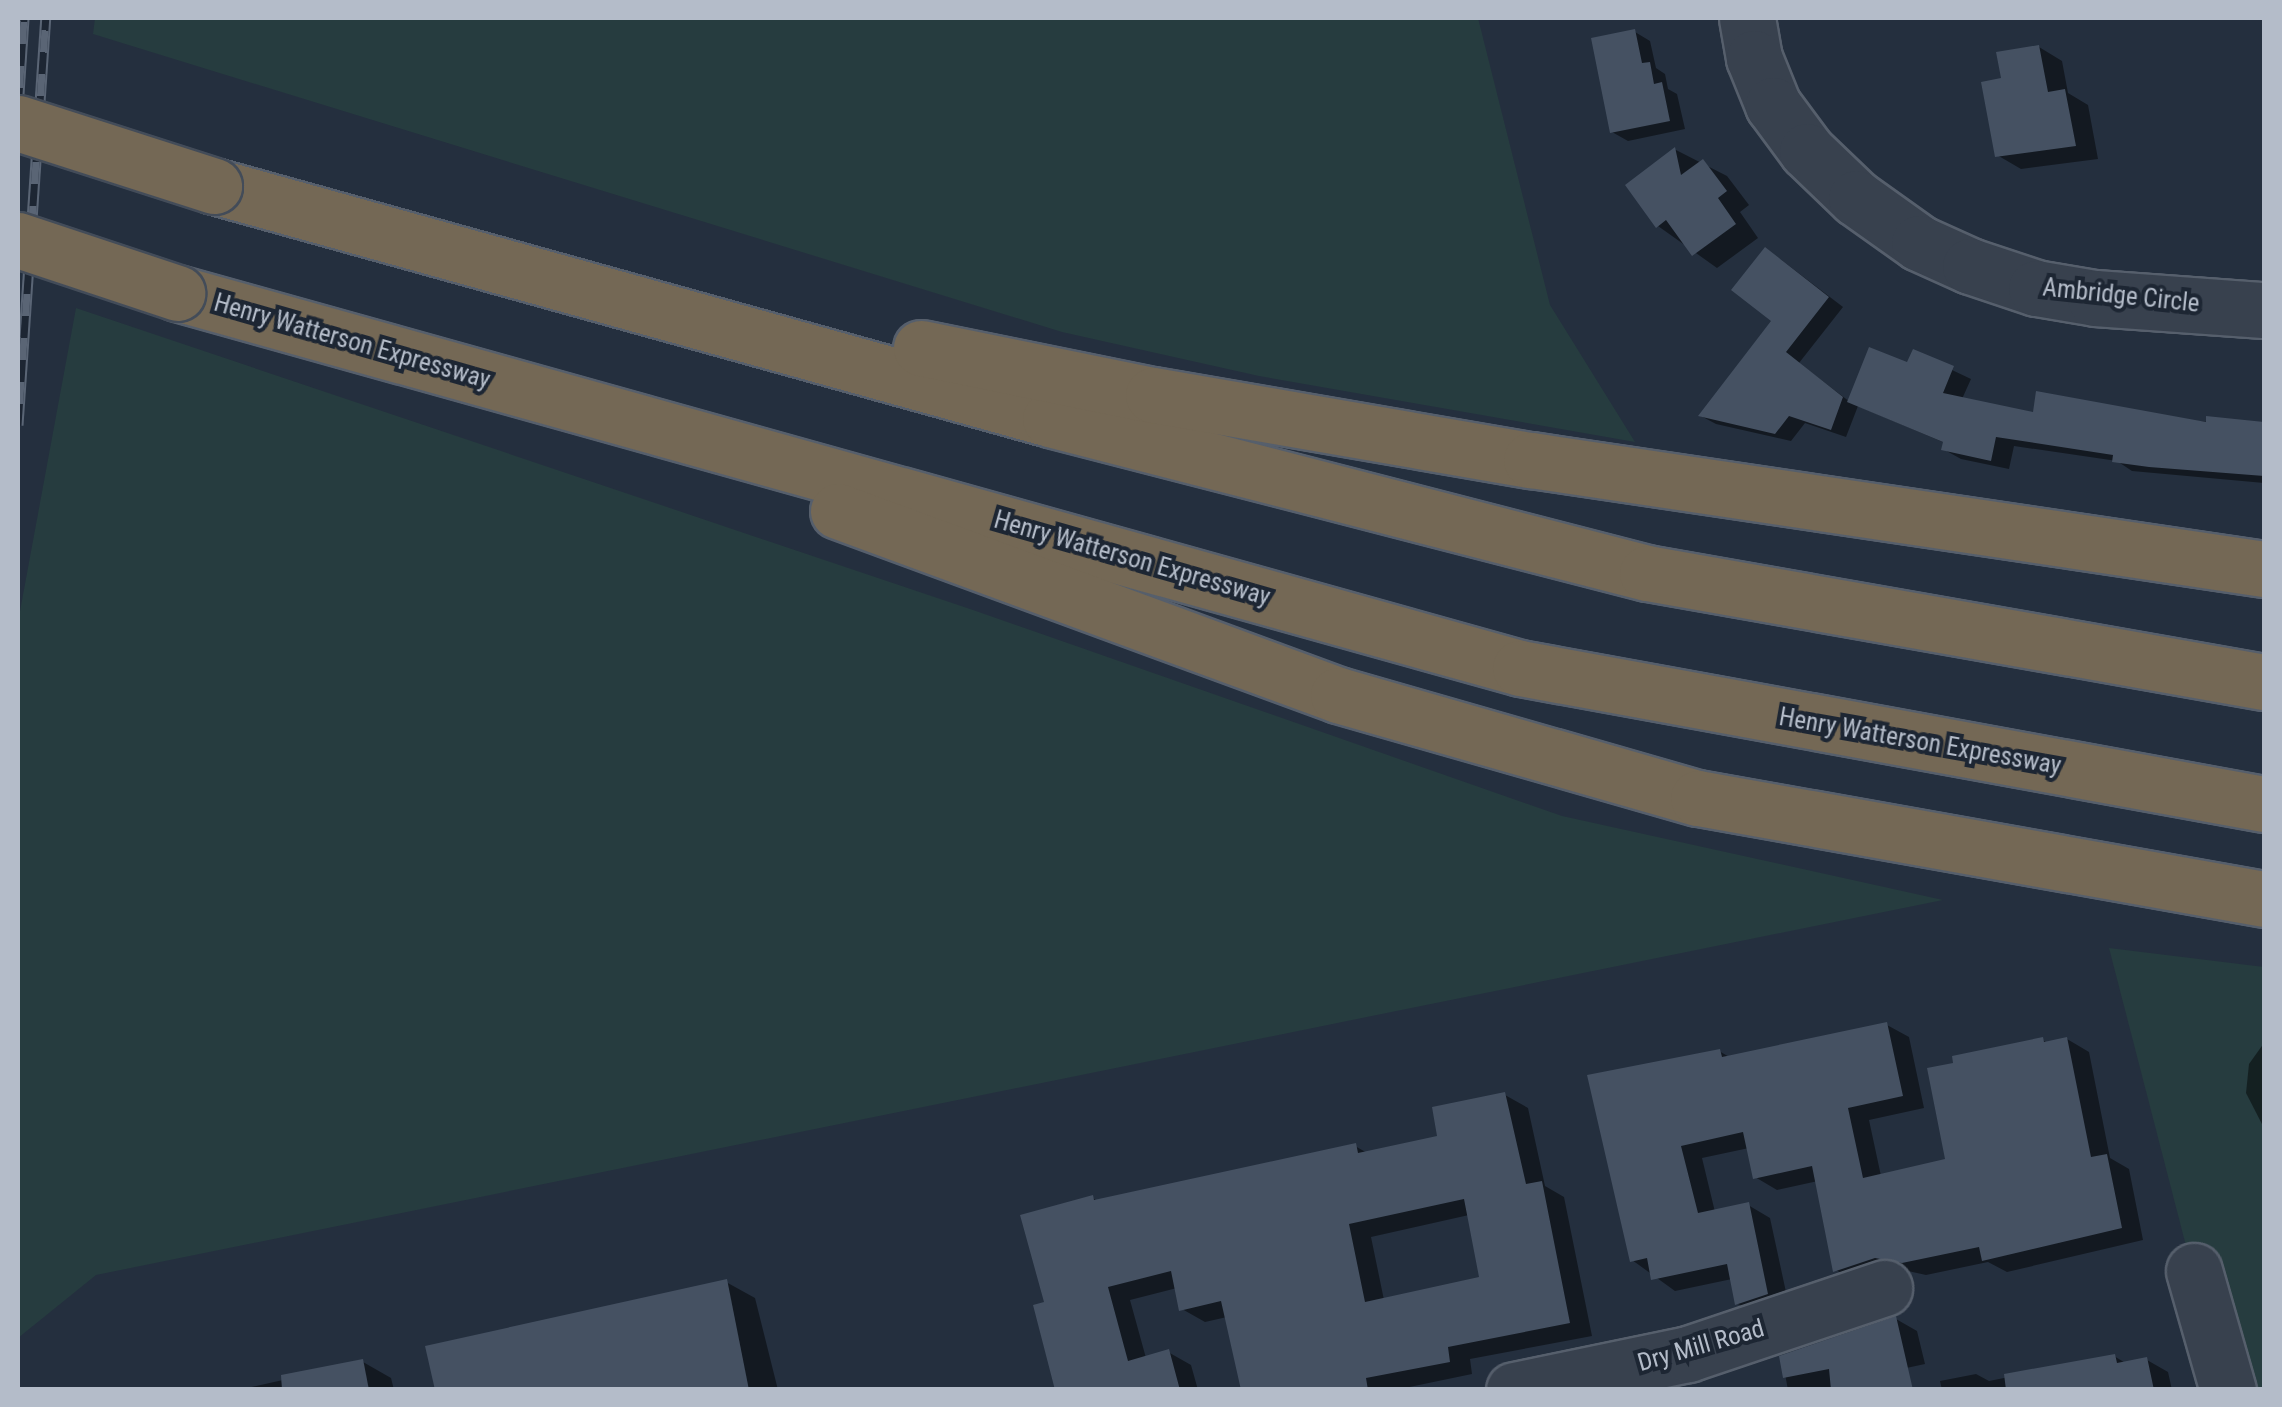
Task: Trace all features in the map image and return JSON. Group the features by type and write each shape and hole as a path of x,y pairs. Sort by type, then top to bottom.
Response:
{"highway":[{"path":"18,123 214,186 1050,419 1647,573 2264,682"},
{"name":"Henry Watterson Expressway","path":"18,240 178,293 1520,668 2264,804"},
{"path":"482,260 1153,395 1530,460 2264,570"},
{"path":"460,372 1338,695 1698,798 2264,899"}],"street":[{"name":"Ambridge Circle","path":"1746,18 1754,58 1773,105 1807,152 1856,198 1920,242 1970,266 2036,288 2095,298 2264,310"},
{"path":"2194,1271 2228,1390"},
{"name":"Dry Mill Road","path":"1514,1390 1688,1354 1726,1366 1884,1288"}],"green space":[{"path":"95,18 1478,18 1550,305 1635,442 1259,376 1062,332 93,34"},
{"path":"76,308 973,610 1562,816 1943,900 96,1275 18,1338 18,622"},
{"path":"2109,948 2264,967 2264,1389 2223,1389"}],"building":[{"path":"1635,29 1642,63 1650,62 1654,84 1662,82 1670,121 1610,133 1591,38"},
{"path":"2039,45 2048,92 2065,89 2076,146 1995,157 1981,82 2001,78 1996,52"},
{"path":"1675,147 1681,175 1703,159 1727,191 1718,198 1736,224 1692,256 1666,220 1656,228 1625,185"},
{"path":"1765,247 1829,297 1786,352 1843,397 1831,430 1789,416 1775,434 1698,416 1771,321 1731,290"},
{"path":"1869,347 1907,362 1913,349 1954,366 1943,393 2033,412 2036,391 2206,422 2206,416 2264,422 2264,476 2112,462 2113,455 1996,437 1991,461 1941,450 1943,442 1847,402"},
{"path":"1887,1022 1903,1096 1848,1108 1863,1178 1945,1159 1927,1068 1953,1063 1952,1056 2043,1037 2044,1042 2067,1037 2091,1157 2107,1154 2122,1228 1982,1261 1979,1247 1902,1263 1875,1258 1833,1272 1812,1166 1753,1179 1743,1132 1681,1146 1698,1213 1749,1202 1768,1294 1735,1305 1727,1264 1651,1280 1647,1258 1630,1262 1587,1075 1720,1049 1722,1057"},
{"path":"1505,1092 1526,1184 1542,1181 1570,1323 1448,1347 1450,1362 1366,1378 1368,1390 1241,1390 1221,1301 1179,1311 1171,1271 1108,1287 1128,1361 1169,1349 1180,1390 1055,1390 1033,1305 1044,1302 1020,1215 1093,1195 1094,1200 1356,1143 1358,1153 1437,1136 1432,1107","holes":["1464,1199 1479,1277 1365,1302 1349,1224"]},
{"path":"727,1279 749,1390 435,1390 425,1346"},
{"path":"1896,1316 1913,1390 1831,1390 1829,1369 1783,1378 1779,1356"},
{"path":"2115,1354 2117,1363 2147,1357 2154,1390 2006,1390 2004,1374"},
{"path":"363,1359 369,1390 282,1390 281,1375"}],"railway":[{"path":"18,109 24,18"},
{"path":"18,425 46,18"}]}
